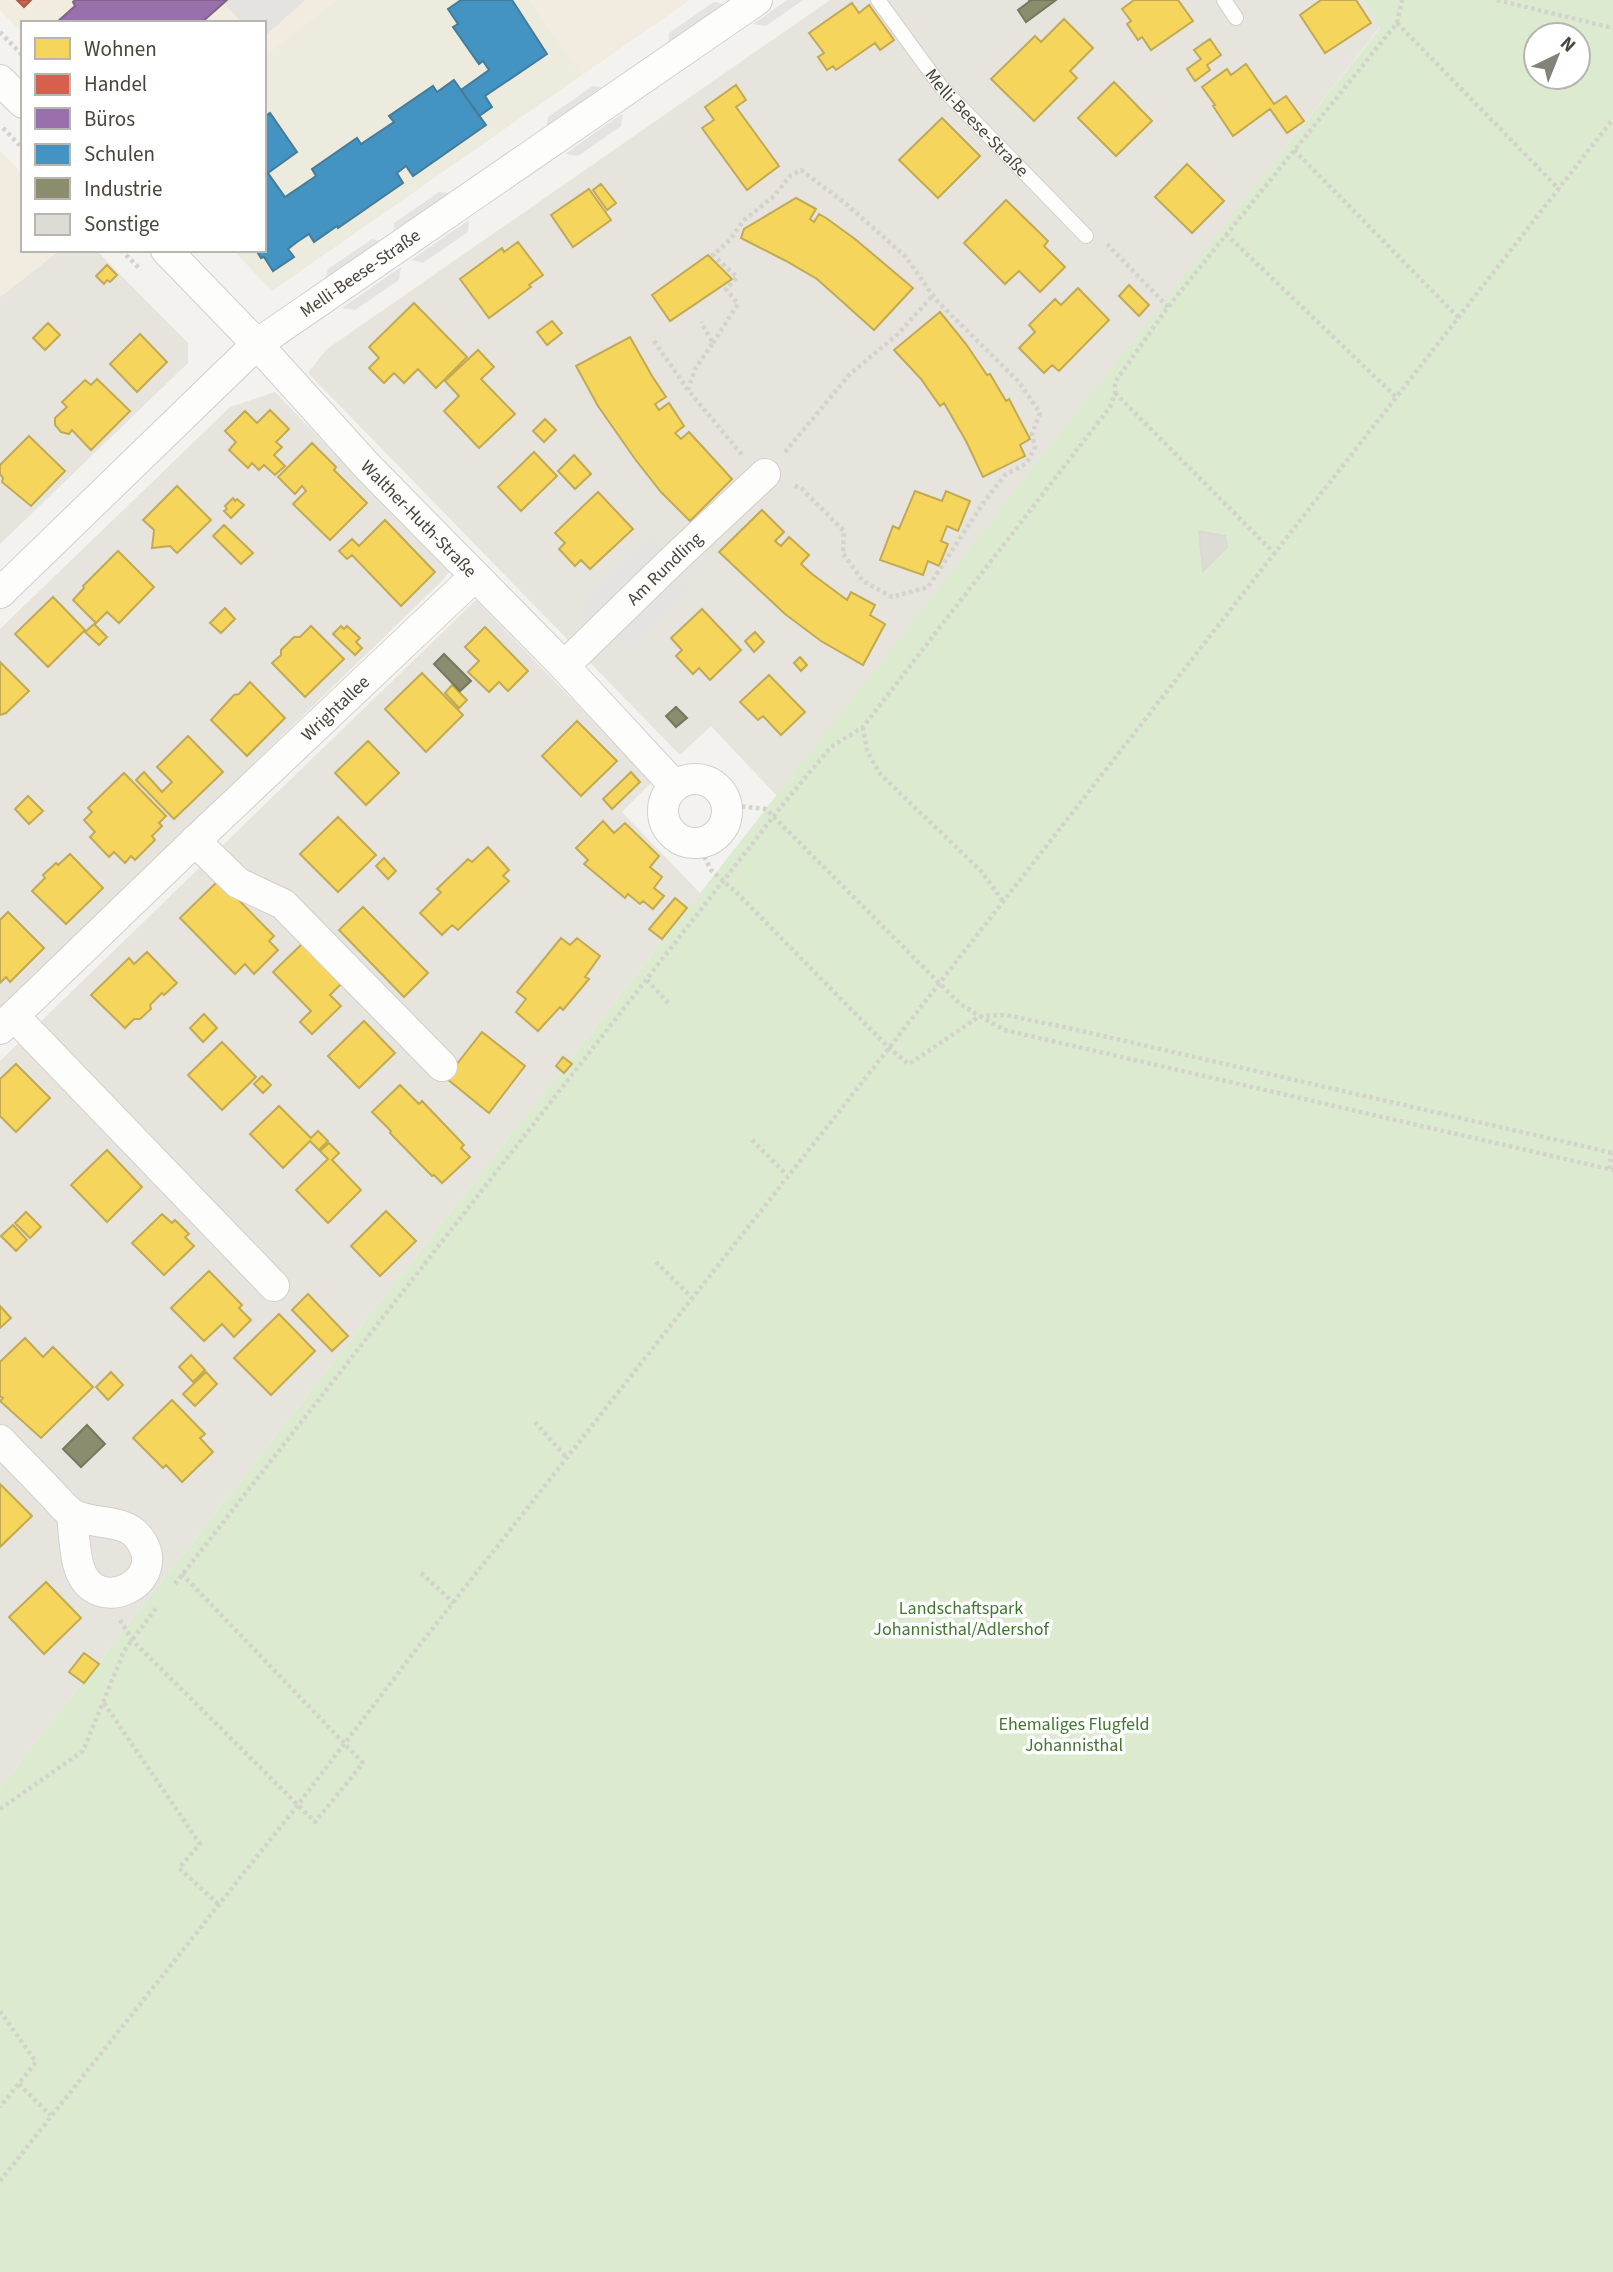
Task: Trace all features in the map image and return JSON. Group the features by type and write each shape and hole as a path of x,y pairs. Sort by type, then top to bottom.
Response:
{"street":[{"name":"Melli-Beese-Straße","path":"0,593 257,344 757,0"},
{"path":"0,79 21,101"},
{"name":"Walther-Huth-Straße","path":"168,252 257,344 368,467 564,666 675,786"},
{"name":"Am Rundling","path":"564,666 765,474"},
{"name":"Wrightallee","path":"274,1286 7,1022 474,577"},
{"path":"695,779 716,786 727,805 727,816 718,835 698,844 678,839 670,832 665,823 664,803 675,786 684,780 695,779"},
{"path":"195,841 238,883 283,904 442,1066"},
{"path":"0,1440 72,1514"}],"lane":[{"name":"Melli-Beese-Straße","path":"878,0 942,88 1086,236"},
{"path":"1224,0 1236,18"}],"path":[{"path":"173,1585 774,816 831,747 863,727 1110,407 1115,393 1115,382 1168,307 1397,23 1402,0"},
{"path":"1497,0 1613,28"},
{"path":"1397,23 1560,190"},
{"path":"0,33 21,54"},
{"path":"0,2181 297,1806 344,1742 1613,120"},
{"path":"0,125 21,147"},
{"path":"1294,150 1459,317"},
{"path":"654,341 688,390 749,463 765,474 800,488 844,531 843,554 863,581 892,597 928,587 1005,475 1027,463 1035,447 1032,434 1040,413 1019,382 933,295 905,256 801,170 791,175 767,202 743,221 730,240 713,255 737,277 726,289 738,304 695,369 688,390"},
{"path":"1086,236 1097,234 1168,307"},
{"path":"1226,234 1397,398"},
{"path":"765,474 850,374 898,334 933,295"},
{"path":"701,321 713,343"},
{"path":"1115,393 1275,554"},
{"path":"863,727 867,751 880,774 981,871 1003,901"},
{"path":"698,844 711,870 889,1048 909,1064 980,1016 1005,1015 1612,1153 1611,1170 1004,1030 980,1016 960,1003 766,808 727,805"},
{"path":"647,980 668,1004"},
{"path":"752,1140 787,1175"},
{"path":"656,1262 692,1298"},
{"path":"535,1422 567,1458"},
{"path":"421,1573 454,1603"},
{"path":"132,1640 315,1822 363,1763 182,1574"},
{"path":"0,1809 83,1751 124,1651 157,1607"},
{"path":"103,1702 200,1844 179,1868 218,1904"},
{"path":"0,2011 36,2062 0,2107"},
{"path":"19,2084 50,2115"}],"shaded area":[{"path":"0,0 337,0 266,54 266,21 21,21 21,32 0,10"},
{"path":"229,0 305,0 266,35 266,21 240,21 225,4"},
{"path":"337,0 529,0 582,75 272,291 235,252 266,252 266,54"},
{"path":"529,0 690,0 582,75"},
{"path":"787,0 803,0 766,26 753,24"},
{"path":"830,0 1364,0 1380,27 777,796 711,726 680,755 308,373 327,349"},
{"path":"714,2 727,5 668,45 669,33"},
{"path":"593,86 607,88 546,129 548,117"},
{"path":"623,113 621,126 578,156 565,154"},
{"path":"0,151 21,172 21,252 57,252 0,297"},
{"path":"439,192 453,194 394,235 394,223"},
{"path":"469,220 468,232 423,263 411,260"},
{"path":"372,239 384,242 324,283 328,269"},
{"path":"57,252 98,252 188,343 188,363 0,544 0,297"},
{"path":"401,267 399,280 355,310 342,308"},
{"path":"275,392 449,572 0,1009 0,629 230,407"},
{"path":"656,537 662,557 590,625 581,602 644,539"},
{"path":"671,576 690,581 694,585 634,645 609,635"},
{"path":"476,600 652,782 622,812 700,893 0,1788 0,1061"}],"green space":[{"name":"Landschaftspark Johannisthal/Adlershof","path":"1364,0 1613,0 1613,2272 0,2272 0,1788 1380,28"}],"building: Wohnen":[{"path":"1134,0 1178,0 1193,21 1151,50 1142,37 1138,40 1127,24 1131,21 1122,9"},
{"path":"1321,0 1356,0 1371,23 1325,53 1300,15"},
{"path":"852,3 859,13 869,5 894,40 880,50 875,43 836,70 833,66 827,70 818,57 824,53 809,33"},
{"path":"1064,19 1093,48 1070,71 1077,78 1034,121 991,79 1035,36 1041,42"},
{"path":"1210,39 1221,55 1207,65 1210,70 1195,81 1187,69 1201,59 1194,50"},
{"path":"1246,64 1274,104 1286,96 1304,121 1287,133 1270,109 1233,136 1202,87 1227,69 1231,75"},
{"path":"1114,82 1152,121 1116,156 1078,118"},
{"path":"736,85 746,100 736,107 779,166 747,190 702,128 714,120 705,107"},
{"path":"942,118 980,156 938,198 899,160"},
{"path":"1187,164 1224,201 1192,233 1155,197"},
{"path":"601,184 616,203 607,210 593,190"},
{"path":"589,189 611,220 573,247 551,215"},
{"path":"796,198 816,209 810,219 814,222 819,214 826,218 913,288 874,330 817,279 741,238 744,229"},
{"path":"1006,200 1048,241 1044,246 1065,267 1040,292 1019,271 1005,284 964,243"},
{"path":"518,242 543,275 489,318 460,279 502,248 504,252"},
{"path":"708,255 732,279 670,321 652,295"},
{"path":"107,265 117,275 104,284 96,276"},
{"path":"1129,285 1149,305 1139,316 1119,296"},
{"path":"1078,288 1109,320 1059,371 1052,365 1044,373 1019,348 1035,332 1029,325 1055,299 1061,305"},
{"path":"414,303 467,357 436,388 418,369 404,383 394,373 384,383 369,368 379,358 369,347"},
{"path":"940,312 987,375 990,374 1006,401 1009,399 1030,439 1020,445 1025,456 983,477 944,403 940,406 921,379 894,350"},
{"path":"552,321 562,333 547,345 537,332"},
{"path":"48,323 60,335 45,350 33,338"},
{"path":"140,334 167,362 137,392 110,364"},
{"path":"630,337 666,397 655,404 659,410 669,403 684,426 675,433 681,439 689,432 732,479 690,521 661,492 635,459 598,406 576,366"},
{"path":"478,350 494,367 481,379 515,414 479,448 444,411 459,396 445,381"},
{"path":"97,379 130,411 91,450 72,430 69,434 61,432 55,425 55,418 67,407 62,402 85,380 91,385"},
{"path":"270,410 289,429 276,442 282,447 274,455 285,466 275,475 264,465 259,470 252,463 248,468 229,450 236,442 225,431 245,411 257,423"},
{"path":"545,419 556,430 544,442 533,431"},
{"path":"29,436 65,471 31,506 2,482 0,474 0,465"},
{"path":"312,443 367,503 330,540 293,504 306,491 302,486 295,494 278,477"},
{"path":"534,452 557,476 521,511 498,487"},
{"path":"574,455 591,474 575,489 558,471"},
{"path":"177,486 211,520 177,553 170,546 152,548 154,530 143,520"},
{"path":"915,491 942,501 946,491 970,501 958,531 947,526 941,541 948,544 939,566 928,561 923,575 880,560 893,526 899,529"},
{"path":"598,492 633,529 590,569 581,560 575,566 559,549 565,543 555,533"},
{"path":"233,498 244,505 231,518 224,511"},
{"path":"762,510 784,532 775,541 781,546 789,537 809,555 801,564 812,574 847,600 851,592 875,605 870,615 885,624 863,665 821,641 785,614 719,552"},
{"path":"385,520 435,572 401,606 352,555 347,559 339,551 352,539 359,546"},
{"path":"224,525 253,553 241,564 213,536"},
{"path":"118,551 154,587 119,623 107,612 96,623 73,600 83,586"},
{"path":"53,597 85,630 48,667 15,634"},
{"path":"225,608 235,619 221,633 210,623"},
{"path":"702,609 741,650 710,680 699,668 693,674 676,656 682,650 671,638"},
{"path":"94,624 107,637 99,645 85,632"},
{"path":"311,626 344,659 305,697 272,663 294,637 300,637"},
{"path":"341,626 344,629 347,626 360,638 356,642 362,648 355,655 333,634"},
{"path":"485,627 528,671 508,691 499,682 489,692 468,672 479,661 465,647"},
{"path":"755,632 764,642 754,652 745,641"},
{"path":"800,657 807,665 801,671 794,663"},
{"path":"0,662 29,691 6,713 0,715"},
{"path":"422,673 463,715 426,752 385,709"},
{"path":"769,675 805,712 781,735 763,716 758,720 740,702"},
{"path":"250,682 285,718 247,756 211,720"},
{"path":"452,685 467,700 459,708 445,693"},
{"path":"577,721 617,761 581,796 542,756"},
{"path":"188,736 223,772 174,819 136,780 144,772 162,792 172,782 157,767"},
{"path":"368,741 399,773 366,805 335,773"},
{"path":"631,772 640,782 612,809 603,799"},
{"path":"124,773 166,816 159,823 162,826 152,836 155,840 135,860 131,856 125,863 114,852 109,857 90,837 95,832 84,820 92,812 88,808"},
{"path":"28,796 43,811 29,824 15,809"},
{"path":"338,817 376,855 338,892 300,854"},
{"path":"603,821 614,833 625,823 659,856 650,867 662,877 654,888 664,896 653,909 643,901 640,904 628,894 625,898 584,864 588,860 576,848"},
{"path":"488,847 509,870 503,876 509,881 458,930 452,925 442,935 420,913 441,892 437,889 468,859 472,862"},
{"path":"70,854 103,888 66,924 32,891 45,878 43,875"},
{"path":"384,858 396,871 388,879 376,866"},
{"path":"219,880 274,936 269,941 278,950 254,974 245,964 235,974 180,918"},
{"path":"675,898 687,908 662,939 649,929"},
{"path":"363,907 428,973 404,997 339,930"},
{"path":"8,912 44,948 10,982 6,977 0,983 0,920"},
{"path":"561,938 570,945 577,938 600,956 585,977 589,979 563,1010 560,1007 538,1031 516,1012 526,999 517,992"},
{"path":"304,942 343,982 330,995 341,1006 312,1034 300,1022 311,1011 273,972"},
{"path":"147,952 177,983 164,995 162,993 140,1019 134,1019 125,1028 91,995 129,958 134,964"},
{"path":"204,1014 217,1028 203,1042 190,1028"},
{"path":"364,1021 395,1053 359,1088 328,1056"},
{"path":"482,1032 525,1066 489,1113 446,1078"},
{"path":"222,1042 256,1077 222,1110 188,1075"},
{"path":"563,1057 572,1064 564,1073 556,1066"},
{"path":"16,1064 50,1098 16,1132 0,1116 0,1079"},
{"path":"262,1076 271,1085 263,1093 254,1084"},
{"path":"400,1085 419,1104 422,1101 464,1145 461,1148 470,1157 442,1183 432,1176 372,1112"},
{"path":"279,1106 311,1138 318,1131 328,1141 319,1150 310,1141 283,1168 250,1134"},
{"path":"329,1143 339,1153 332,1160 361,1190 328,1223 296,1190 328,1159 320,1151"},
{"path":"107,1150 142,1187 107,1222 71,1185"},
{"path":"386,1211 416,1241 380,1276 351,1246"},
{"path":"26,1212 41,1227 30,1238 15,1223"},
{"path":"162,1214 172,1223 175,1220 189,1234 185,1237 194,1246 164,1275 132,1243"},
{"path":"13,1225 27,1240 16,1251 1,1236"},
{"path":"209,1271 242,1305 239,1308 251,1320 234,1337 222,1324 204,1341 171,1308"},
{"path":"308,1294 348,1336 332,1351 292,1310"},
{"path":"0,1306 11,1318 0,1328"},
{"path":"279,1314 315,1351 271,1395 234,1358"},
{"path":"25,1338 43,1357 53,1347 93,1387 41,1438 0,1401 3,1398 0,1396 0,1362"},
{"path":"191,1355 205,1370 193,1382 179,1367"},
{"path":"111,1372 123,1385 108,1400 96,1387"},
{"path":"206,1372 217,1384 195,1406 183,1394"},
{"path":"172,1400 205,1434 200,1438 213,1452 182,1482 166,1465 163,1468 133,1438"},
{"path":"0,1484 32,1516 0,1547"},
{"path":"46,1582 81,1618 44,1654 9,1617"},
{"path":"84,1653 99,1664 84,1683 69,1672"}],"building: Handel":[{"path":"17,0 31,0 24,7"}],"building: Büros":[{"path":"227,0 203,21 58,21 75,6 73,2"}],"building: Schulen":[{"path":"461,0 512,0 547,54 485,96 492,107 479,116 461,90 489,70 483,61 479,64 453,27 458,24 448,9"},
{"path":"454,80 486,125 413,176 406,166 397,173 403,183 314,242 309,234 297,242 288,249 294,257 273,271 257,252 266,252 266,116 270,113 297,152 268,173 285,197 316,176 312,169 357,138 361,144 394,122 389,116 433,86 437,92"}],"building: Industrie":[{"path":"1029,0 1056,0 1026,22 1018,10"},
{"path":"444,654 471,681 460,691 434,664"},
{"path":"676,707 687,718 676,727 666,716"},
{"path":"87,1425 105,1444 81,1467 63,1449"}],"building: Sonstige":[{"path":"1199,531 1225,536 1227,547 1203,571"}],"park label":[{"name":"Ehemaliges Flugfeld Johannisthal","path":"1074,1734"}]}
